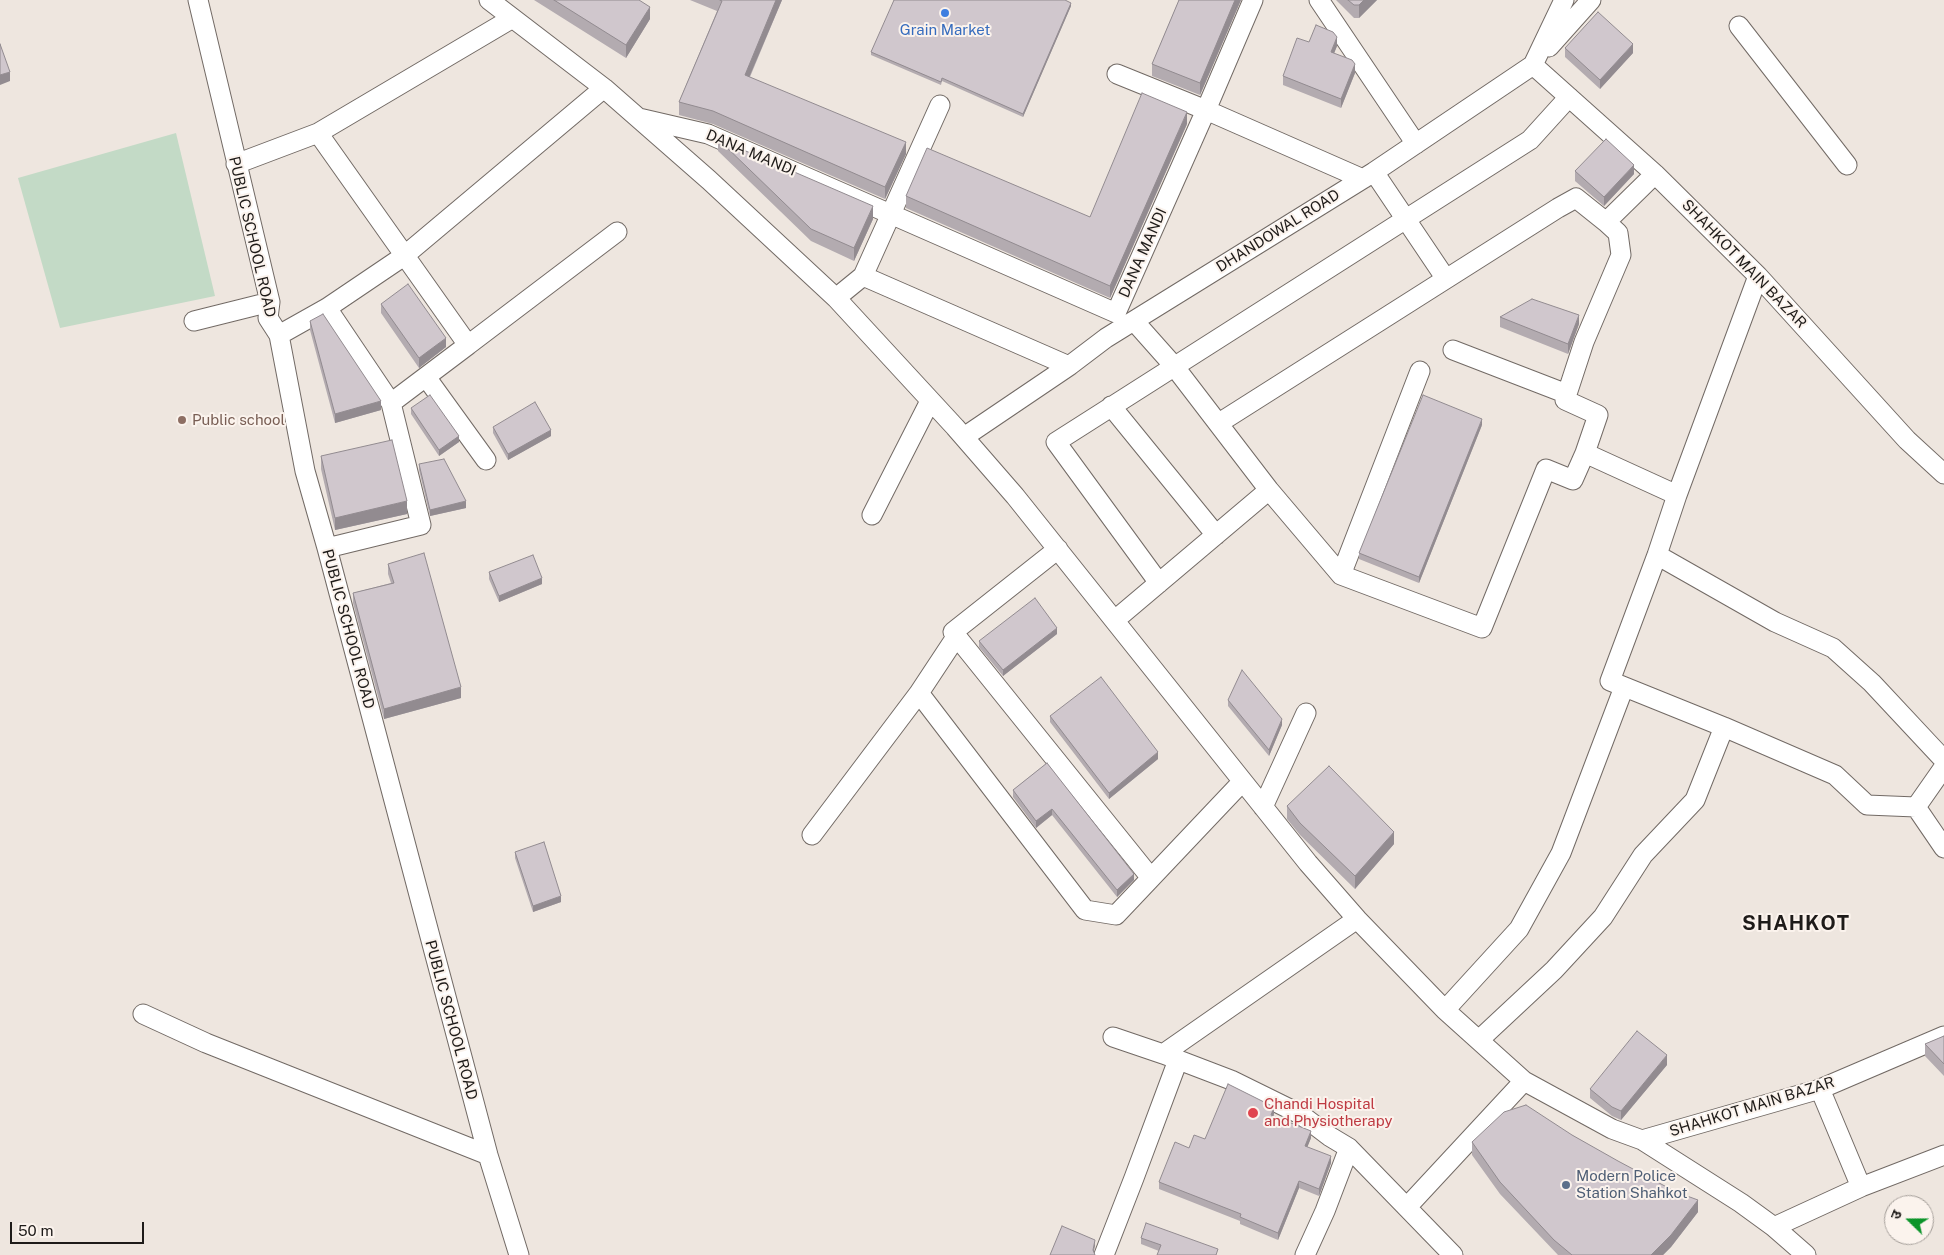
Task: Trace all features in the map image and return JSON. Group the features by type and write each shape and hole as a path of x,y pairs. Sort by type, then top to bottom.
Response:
{"street":[{"name":"PUBLIC SCHOOL ROAD","path":"198,0 270,302 268,318 279,335 305,471 488,1155 519,1255"},
{"path":"489,0 511,19 604,88 709,180 836,298 964,437 1058,549 1116,620 1242,782 1357,920 1445,1010 1524,1081 1612,1129 1642,1140 1741,1203 1774,1227 1806,1255"},
{"path":"1206,110 1253,0"},
{"path":"1319,0 1416,144"},
{"path":"1533,65 1564,0"},
{"name":"DHANDOWAL ROAD","path":"964,437 1070,366 1106,338 1368,175 1533,65 1591,0"},
{"path":"236,164 318,133 511,19"},
{"path":"1739,26 1847,165"},
{"name":"SHAHKOT MAIN BAZAR","path":"1533,65 1655,174 1758,276 1907,440 1944,474"},
{"path":"1117,74 1368,175 1406,219 1446,279"},
{"path":"279,335 327,308 404,256 604,88"},
{"path":"1159,583 1056,442 1530,140 1569,97"},
{"path":"836,298 863,276 940,105"},
{"name":"DANA MANDI","path":"635,117 708,134 1116,313 1206,110"},
{"path":"318,133 468,345"},
{"path":"1606,222 1655,174"},
{"path":"1134,320 1174,366 1269,490 1340,575 1482,628 1546,469 1573,480 1598,415 1565,400 1584,342 1621,255 1618,232 1576,198 1219,423"},
{"path":"391,403 617,232"},
{"path":"863,276 1070,366"},
{"path":"1758,276 1610,680 1835,775 1867,804 1916,807"},
{"path":"194,321 270,302"},
{"path":"327,308 391,403 421,525 327,548"},
{"path":"1106,338 1116,313"},
{"path":"1454,350 1567,394"},
{"path":"1340,575 1420,371"},
{"path":"426,377 486,460"},
{"path":"872,515 930,401"},
{"path":"1111,406 1216,535"},
{"path":"1584,453 1677,495"},
{"path":"1116,620 1269,490"},
{"path":"1058,549 953,632 1151,878"},
{"path":"1657,555 1775,622 1833,648 1872,683 1944,760"},
{"path":"812,835 918,693 956,636"},
{"path":"1445,1010 1519,929 1562,853 1624,687"},
{"path":"918,693 1085,910 1116,915 1242,782"},
{"path":"1263,807 1306,713"},
{"path":"1479,1040 1554,970 1604,917 1642,855 1695,800 1724,727"},
{"path":"1916,807 1944,767"},
{"path":"1916,807 1944,848"},
{"path":"1104,1255 1134,1178 1170,1057 1357,920"},
{"path":"143,1014 206,1043 488,1155"},
{"name":"SHAHKOT MAIN BAZAR","path":"1642,1140 1820,1089 1944,1036"},
{"path":"1113,1037 1231,1080 1300,1114 1329,1136 1349,1148 1408,1207 1444,1252"},
{"path":"1408,1207 1524,1081"},
{"path":"1820,1089 1861,1187"},
{"path":"1305,1255 1325,1211 1349,1148"},
{"path":"1774,1227 1861,1187 1944,1155"}],"green space":[{"path":"176,133 215,296 60,328 18,178"}],"building":[{"path":"554,0 639,0 650,7 626,45"},
{"path":"720,0 776,0 745,75 906,142 885,187 713,111 679,102 722,1"},
{"path":"894,0 1065,0 1071,3 1023,114 942,78 941,82 871,52"},
{"path":"1179,0 1235,0 1200,83 1152,64"},
{"path":"1348,0 1364,0 1359,5 1354,5"},
{"path":"1598,12 1633,44 1600,80 1565,48"},
{"path":"1316,25 1333,32 1337,37 1331,52 1352,60 1355,64 1341,99 1283,76 1297,38 1309,42"},
{"path":"0,44 10,72 0,75"},
{"path":"1142,93 1187,112 1110,286 906,196 927,148 1090,217"},
{"path":"718,139 873,206 854,248 811,229"},
{"path":"1606,139 1634,165 1604,197 1575,171"},
{"path":"408,284 446,338 419,358 381,304"},
{"path":"1532,299 1579,315 1568,344 1500,317"},
{"path":"323,314 381,401 335,414 310,321"},
{"path":"430,395 459,436 439,450 411,408"},
{"path":"1423,395 1482,419 1419,577 1359,553"},
{"path":"535,402 551,430 508,454 493,427"},
{"path":"392,440 407,501 335,518 321,456"},
{"path":"444,459 466,501 430,510 419,464"},
{"path":"424,553 461,687 384,709 353,593 394,583 388,564"},
{"path":"533,555 542,578 499,596 489,572"},
{"path":"1035,598 1057,628 1003,670 979,641"},
{"path":"1242,670 1282,719 1269,750 1228,700"},
{"path":"1101,677 1158,752 1109,793 1050,716"},
{"path":"1047,763 1134,874 1117,890 1052,809 1036,821 1013,790"},
{"path":"1329,766 1394,832 1355,876 1300,823 1287,806"},
{"path":"544,842 561,896 533,906 515,852"},
{"path":"1637,1031 1667,1055 1621,1111 1612,1107 1590,1089"},
{"path":"1944,1036 1944,1064 1925,1044"},
{"path":"1228,1084 1274,1107 1271,1115 1311,1131 1305,1146 1331,1156 1319,1189 1299,1181 1278,1233 1240,1217 1241,1214 1159,1182 1175,1142 1189,1148 1194,1135 1205,1139"},
{"name":"Modern Police Station Shahkot","path":"1526,1105 1572,1135 1618,1161 1676,1192 1698,1200 1671,1235 1651,1255 1572,1255 1554,1240 1500,1182 1472,1142 1504,1112"},
{"path":"1146,1223 1218,1249 1216,1255 1157,1255 1161,1245 1141,1238"},
{"path":"1062,1226 1095,1240 1093,1250 1095,1255 1050,1255"}],"place":[{"name":"Grain Market","path":"945,13"},
{"name":"Public school","path":"182,420"},
{"name":"Chandi Hospital and Physiotherapy","path":"1253,1113"},
{"name":"Modern Police Station Shahkot","path":"1566,1185"}],"district":[{"name":"SHAHKOT","path":"1796,924"}]}
